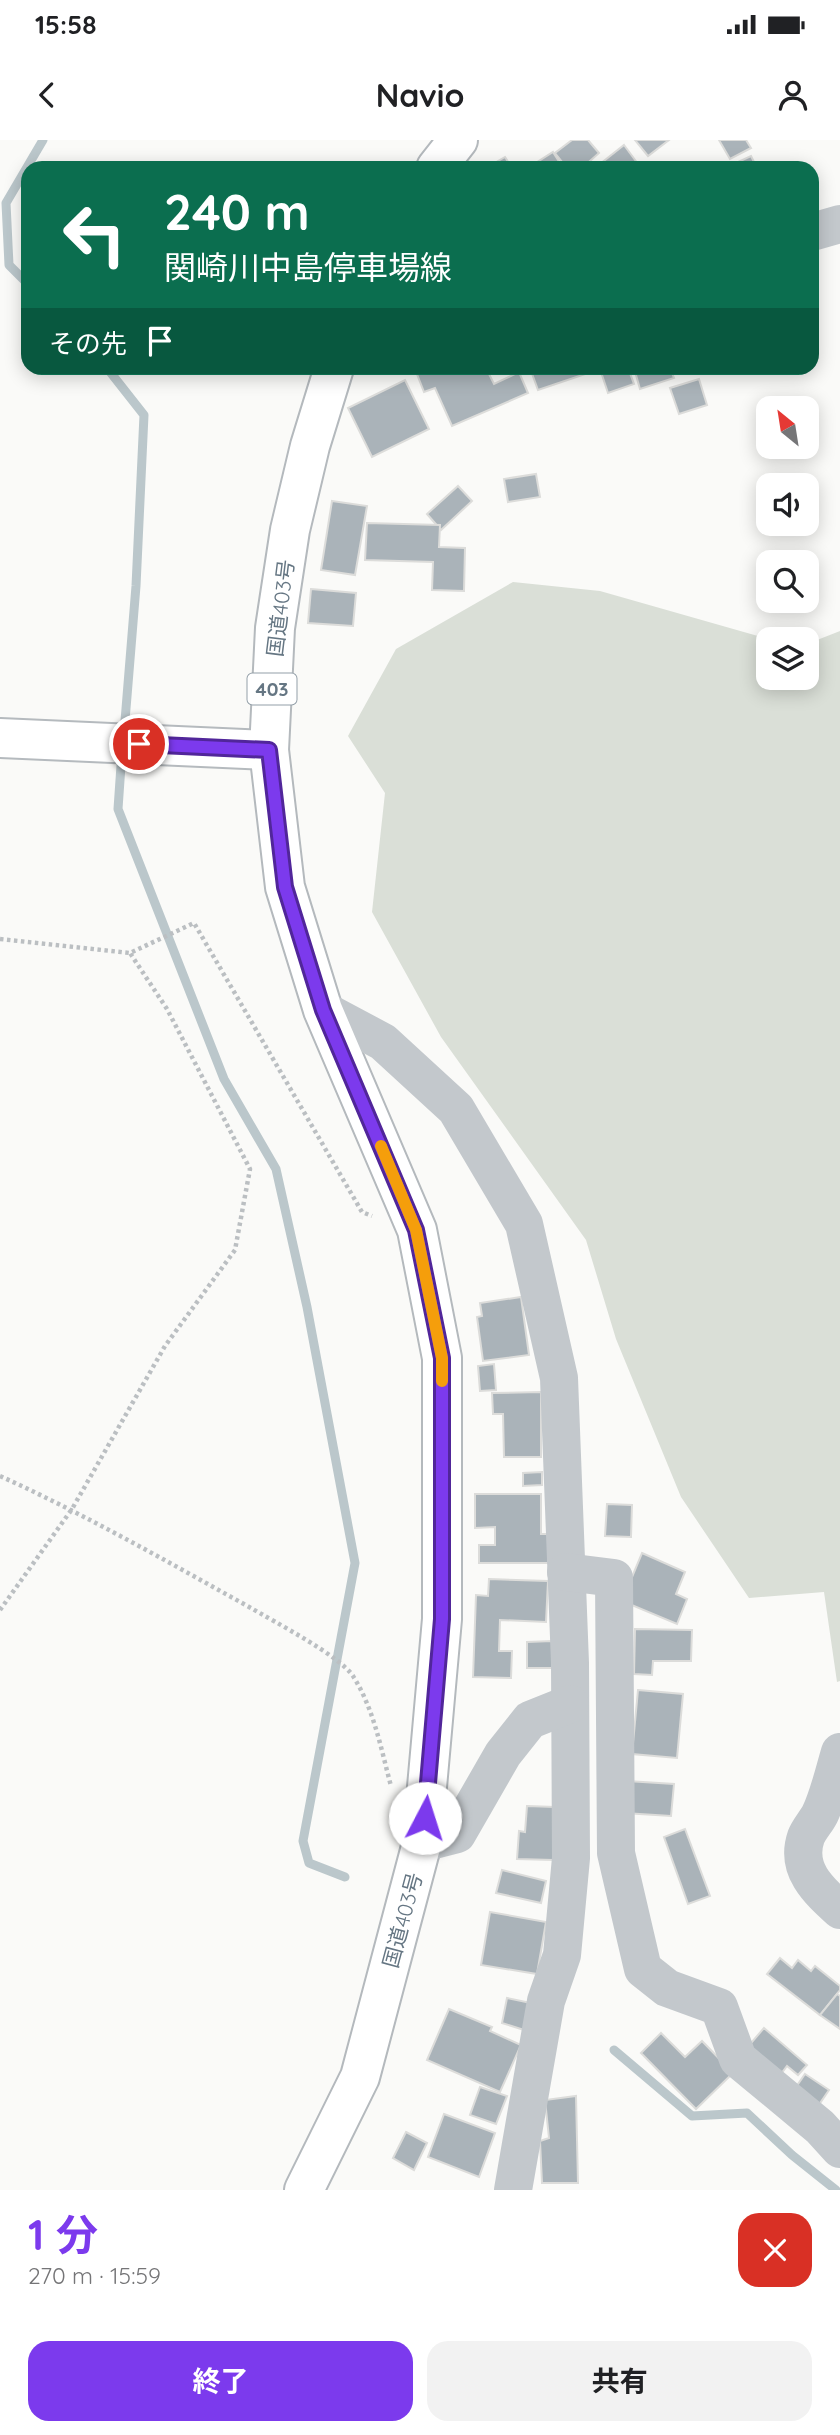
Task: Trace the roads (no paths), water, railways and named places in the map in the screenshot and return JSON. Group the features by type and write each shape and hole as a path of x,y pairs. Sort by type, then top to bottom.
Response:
{"main road":[{"name":"国道403号","path":"304,2190 360,2077 422,1843 442,1619 442,1358 416,1230 323,1010 285,887 269,750 275,628 290,530 310,446 332,375"},
{"path":"0,738 269,750"}],"street":[{"path":"819,230 840,224"},
{"path":"323,1010 383,1042 456,1109 524,1224 559,1378 570,1704 570,1858 562,1955 546,2001 513,2190"},
{"path":"566,1572 614,1578 616,1853 643,1969 667,1988 719,2007 738,2059 820,2127 840,2149"},
{"path":"422,1843 457,1834 503,1754 530,1720 570,1704"},
{"path":"840,1752 830,1815 807,1834 802,1852 804,1868 823,1894 840,1910"}],"waterway":[{"path":"31,161 43,140"},
{"path":"21,177 6,203 9,265 21,277"},
{"path":"113,375 144,415 136,586 124,733"},
{"path":"122,751 118,809 224,1079 276,1169 307,1307 355,1563 303,1841 309,1863 345,1877"},
{"path":"614,2050 692,2116 747,2113 792,2155 836,2190"}]}
